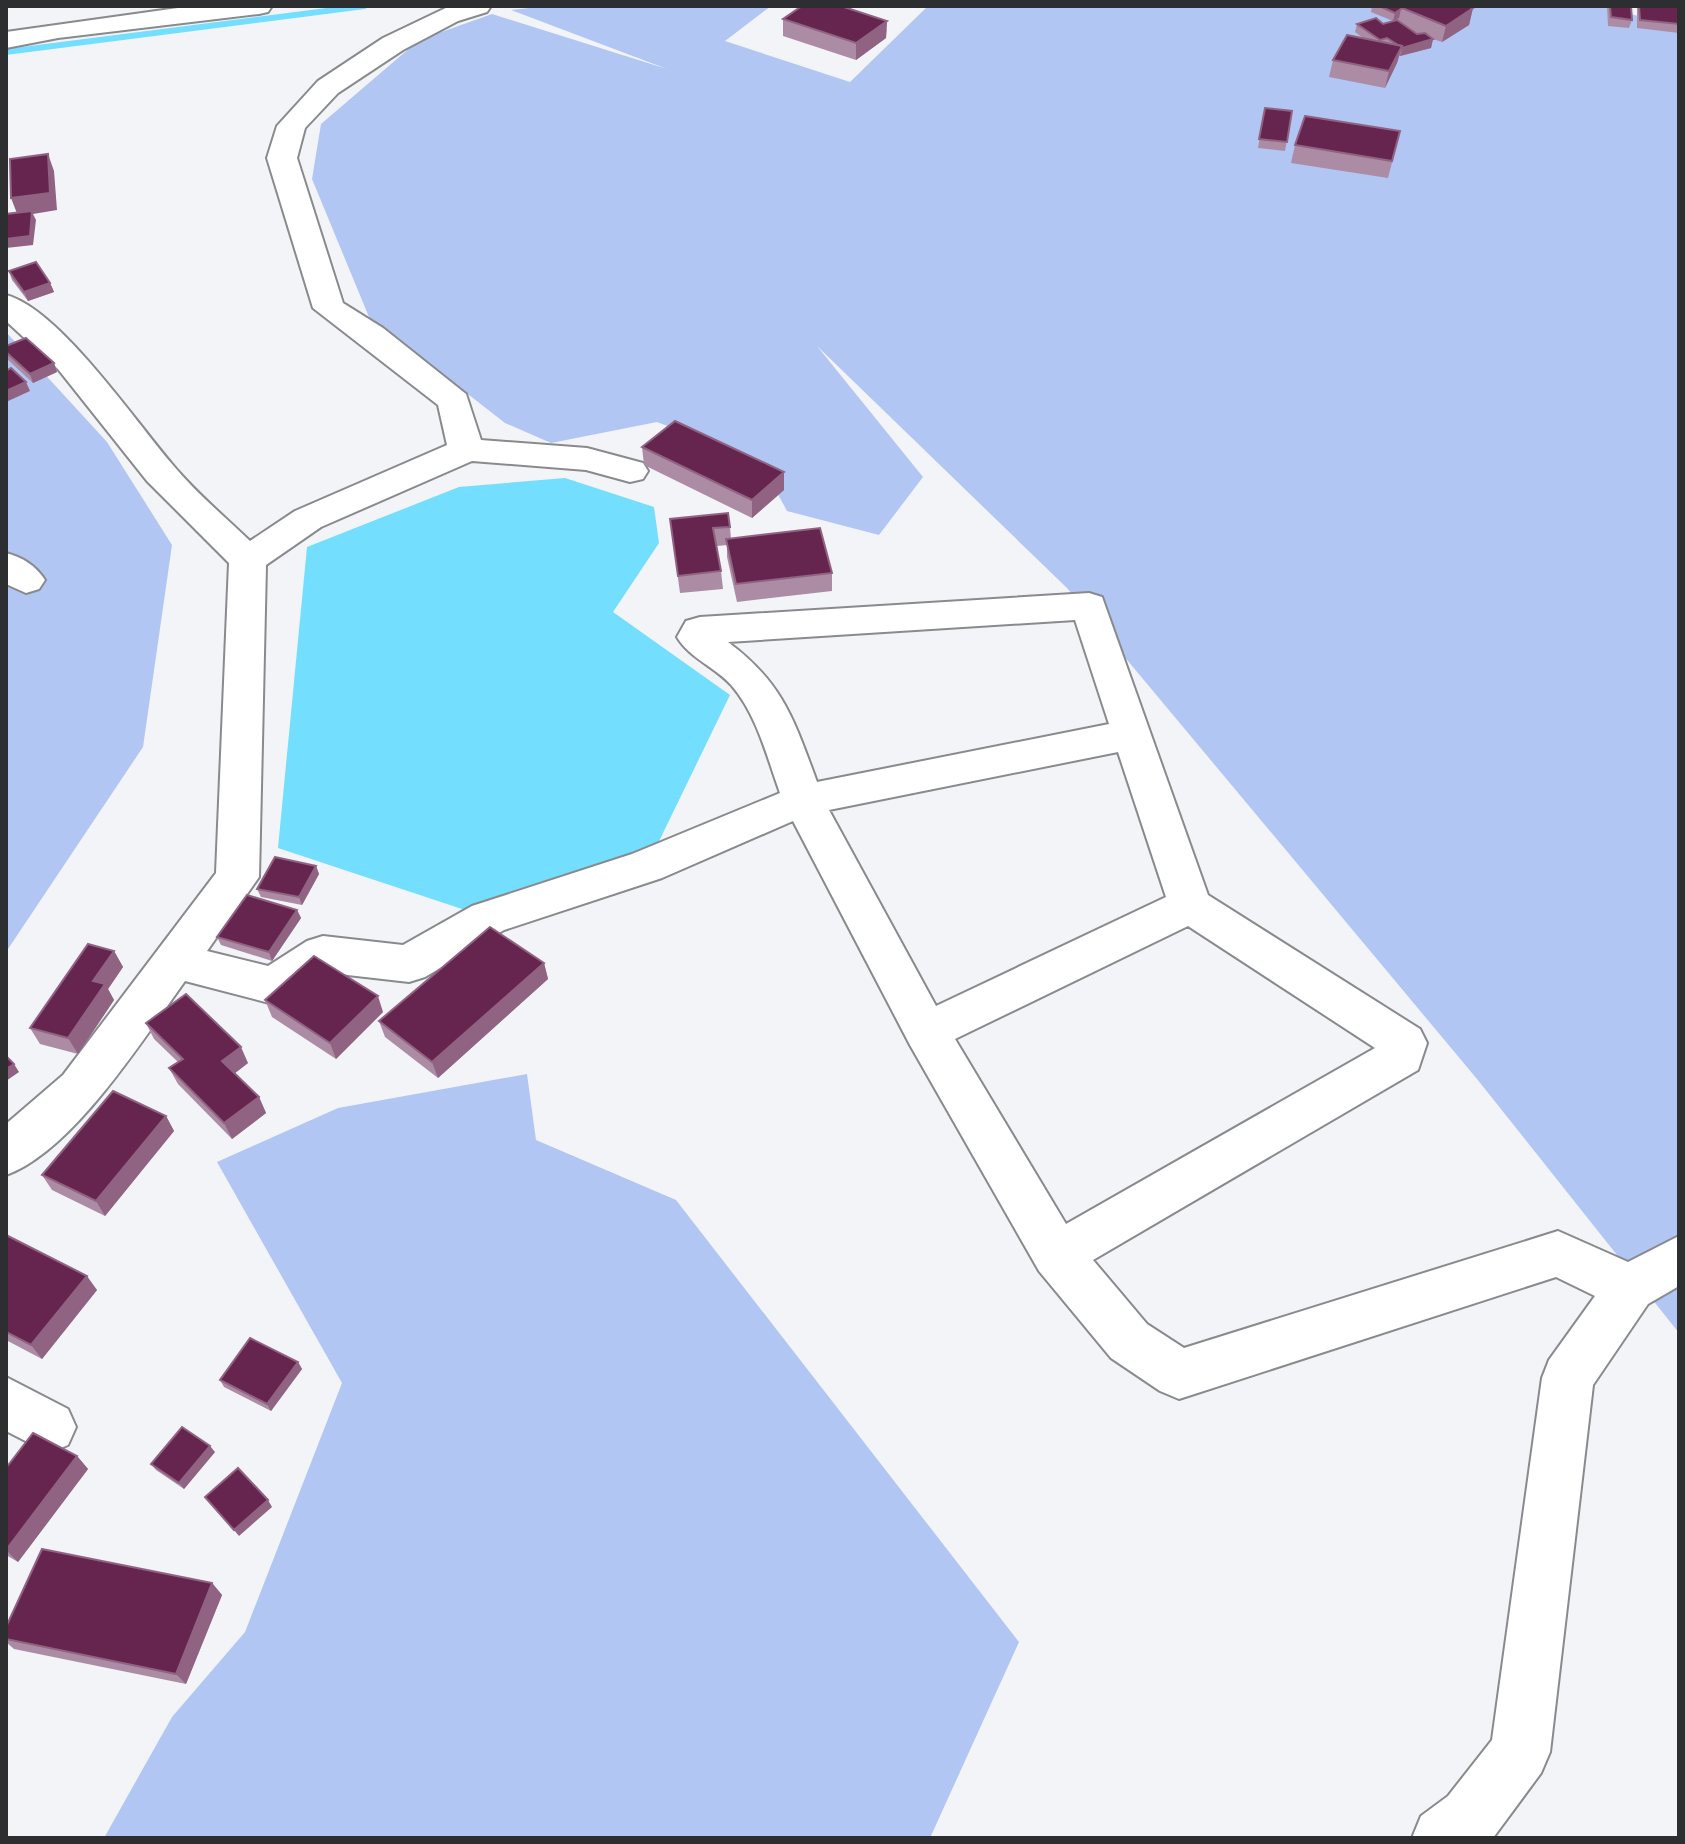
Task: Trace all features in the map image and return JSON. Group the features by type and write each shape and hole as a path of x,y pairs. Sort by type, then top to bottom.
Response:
{"street":[{"path":"6,40 58,30 259,6"},
{"path":"466,450 454,401 371,335 329,308 315,272 282,158 291,126 328,87 393,44 449,15 478,6"},
{"path":"6,305 39,328 79,371 162,475 248,560 237,877 80,1089 6,1154"},
{"path":"248,560 308,519 430,469 466,450 587,459 630,471"},
{"path":"1057,1255 1402,1056 1404,1043 1190,905 1089,606 700,630 696,637 745,675 771,713 803,800 926,1032 1057,1255 1129,1341 1179,1374 1558,1254 1630,1288"},
{"path":"175,961 273,986 323,954 409,964 488,918 647,866 803,800 1132,734"},
{"path":"926,1032 1190,905"},
{"path":"1443,1838 1470,1818 1520,1752 1568,1378 1630,1288 1679,1259"}],"shaded area":[{"path":"547,6 771,6 725,41 850,82 928,6 1604,6 1679,28 1679,1333 1477,1079 1067,588 817,346 923,477 879,535 787,511 760,461 657,422 551,443 505,423 369,317 312,179 321,124 419,40 492,14 667,69 511,10"},
{"path":"6,332 107,442 172,545 143,747 6,952"},
{"path":"565,478 654,507 659,543 613,612 730,695 647,866 468,911 278,848 307,547 459,487"},
{"path":"527,1074 536,1140 676,1200 1019,1642 930,1838 104,1838 172,1717 245,1632 342,1383 217,1162 338,1108"}],"building":[{"path":"802,6 841,6 887,21 856,43 783,19"},
{"path":"1379,6 1405,6 1395,13"},
{"path":"1610,6 1631,6 1632,20 1611,17"},
{"path":"1639,6 1679,6 1679,24 1640,20"},
{"path":"1402,8 1473,8 1446,26"},
{"path":"1376,18 1383,24 1397,20 1417,34 1425,33 1433,39 1402,48 1387,38 1380,40 1357,24"},
{"path":"1347,35 1402,46 1389,71 1333,60"},
{"path":"1265,108 1292,111 1287,142 1259,139"},
{"path":"1305,116 1400,131 1392,161 1295,145"},
{"path":"48,154 50,193 11,198 10,159"},
{"path":"32,211 30,236 6,239 6,214"},
{"path":"36,262 50,283 24,292 9,271"},
{"path":"26,338 54,363 30,374 6,352 6,346"},
{"path":"11,368 26,382 6,391 6,371"},
{"path":"675,421 784,472 752,500 642,447"},
{"path":"728,513 730,527 713,528 721,571 678,576 670,519"},
{"path":"820,528 832,573 736,584 726,539"},
{"path":"275,857 316,866 299,897 257,889"},
{"path":"247,895 297,910 269,952 217,937"},
{"path":"490,927 544,963 432,1062 379,1021"},
{"path":"88,944 114,951 93,981 105,984 68,1038 30,1028"},
{"path":"314,956 378,996 330,1043 265,1000"},
{"path":"186,994 241,1047 222,1061 259,1097 224,1123 169,1068 183,1059 146,1023"},
{"path":"6,1056 14,1064 6,1069"},
{"path":"113,1091 166,1116 96,1201 42,1175"},
{"path":"6,1235 87,1276 31,1345 6,1332"},
{"path":"250,1338 298,1362 267,1404 220,1380"},
{"path":"182,1427 210,1446 179,1483 151,1464"},
{"path":"33,1433 77,1456 6,1550 6,1468"},
{"path":"238,1468 268,1500 234,1530 205,1497"},
{"path":"42,1549 212,1583 176,1674 6,1639 6,1627"}],"waterway":[{"path":"6,52 365,6"}]}
